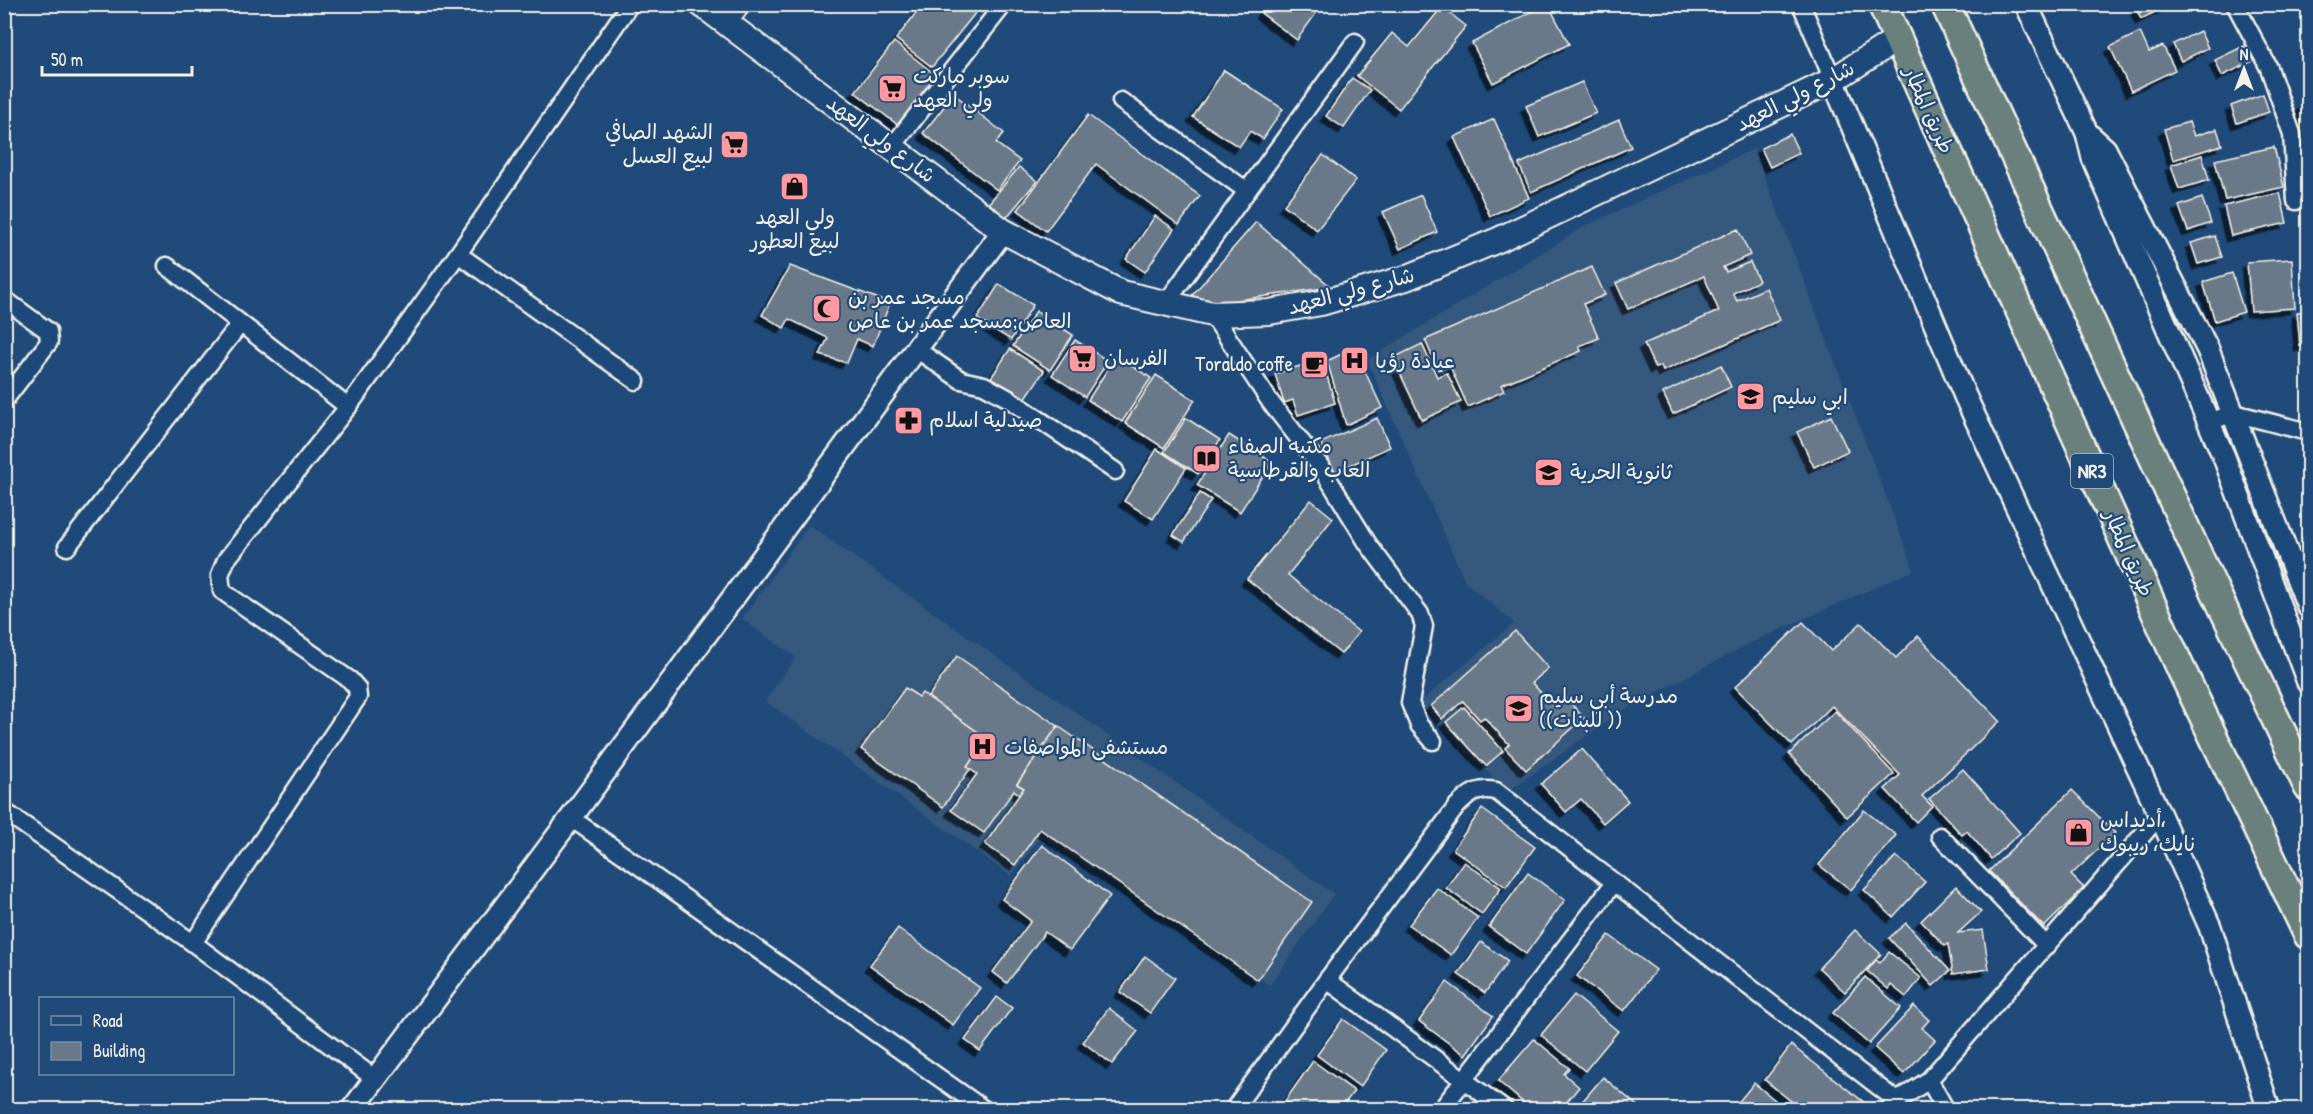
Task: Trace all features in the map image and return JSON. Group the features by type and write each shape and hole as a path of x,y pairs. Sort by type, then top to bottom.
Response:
{"highway":[{"name":"طريق المطار","path":"1882,4 2180,667 2308,935"},
{"path":"1945,4 2194,546 2308,787"}],"main road":[{"name":"شارع ولي العهد","path":"701,4 735,14 892,147 1003,231 1121,293 1212,314 1269,312 1321,303 1406,278 1498,240 1833,80 1897,39"}],"street":[{"path":"193,943 358,697 357,688 350,680 222,591 220,575 226,560 348,407 458,254 630,4"},
{"path":"892,147 1004,4"},
{"path":"1801,4 1965,396 2210,927 2269,1110"},
{"path":"2026,4 2087,133 2092,158 2210,422 2308,682"},
{"path":"2235,4 2270,68 2292,134 2296,201"},
{"path":"1166,303 1355,42"},
{"path":"1121,101 1247,191"},
{"path":"2087,133 2105,149 2208,350 2308,606"},
{"path":"352,1110 571,818 1003,231"},
{"path":"458,254 636,381"},
{"path":"167,266 348,407"},
{"path":"4,299 48,331 50,336 50,342 4,401"},
{"path":"1212,314 1271,403 1321,467 1368,544 1420,614 1424,626 1410,703 1419,724 1433,741"},
{"path":"67,547 240,324"},
{"path":"916,349 961,380 984,385 1009,399 1115,471"},
{"path":"2210,422 2234,413 2308,432"},
{"path":"1233,1110 1457,806 1470,793 1486,789 1496,791 1893,1105 1929,1080 2160,815"},
{"path":"4,811 193,943 374,1078"},
{"path":"571,818 985,1110"},
{"path":"1940,836 2047,946"},
{"path":"1441,1110 1463,1078 1614,883"},
{"path":"1327,980 1505,1110"},
{"path":"1929,1080 1946,1110"}],"shaded area":[{"path":"1754,149 1914,570 1748,644 1619,713 1507,792 1419,703 1514,623 1466,583 1367,360 1587,225"},
{"path":"809,525 1334,894 1270,985 1041,836 1011,876 765,701 796,657 742,619"}],"building":[{"path":"923,4 967,4 976,12 932,67 896,39"},
{"path":"1267,4 1313,4 1311,7 1317,12 1297,40 1261,13"},
{"path":"1546,4 1569,44 1493,83 1472,43"},
{"path":"2134,4 2171,4 2141,19"},
{"path":"1442,7 1466,26 1399,109 1357,76 1392,33 1409,47"},
{"path":"2200,31 2208,48 2181,61 2173,44"},
{"path":"2140,32 2149,52 2163,46 2175,70 2131,91 2110,47"},
{"path":"894,42 937,76 898,125 855,92"},
{"path":"2244,46 2251,62 2222,76 2215,60"},
{"path":"1224,70 1283,109 1263,139 1250,131 1239,147 1193,117"},
{"path":"1352,78 1370,90 1344,128 1326,116"},
{"path":"1582,82 1596,113 1539,137 1526,106"},
{"path":"954,94 1004,133 996,143 1020,161 997,190 923,133"},
{"path":"2263,94 2269,112 2237,123 2231,106"},
{"path":"2308,103 2308,130 2302,105"},
{"path":"1088,115 1200,196 1179,225 1096,164 1046,231 1018,210"},
{"path":"1494,119 1529,198 1490,216 1454,137"},
{"path":"1619,120 1631,147 1531,192 1519,164"},
{"path":"2189,122 2194,136 2217,129 2222,145 2173,160 2164,129"},
{"path":"1790,134 1799,153 1770,167 1761,148"},
{"path":"2274,147 2284,187 2225,200 2215,160"},
{"path":"1323,155 1356,180 1317,230 1284,205"},
{"path":"2202,155 2209,180 2179,189 2171,165"},
{"path":"1019,167 1037,181 1006,218 989,203"},
{"path":"2280,193 2287,223 2231,236 2224,206"},
{"path":"1421,195 1437,232 1400,249 1383,212"},
{"path":"2202,198 2211,223 2188,231 2179,206"},
{"path":"1155,216 1174,229 1145,272 1126,259"},
{"path":"1256,222 1331,287 1194,306 1187,301"},
{"path":"1738,229 1750,255 1723,267 1726,272 1750,262 1759,281 1733,293 1737,301 1766,288 1780,320 1663,371 1661,366 1655,368 1644,344 1719,311 1704,276 1628,309 1616,283"},
{"path":"2215,236 2222,257 2198,264 2191,243"},
{"path":"2292,259 2295,308 2251,311 2247,262"},
{"name":"مسجد عمر بن العاص;مسجد عمر بن عاص","path":"790,266 890,303 873,346 857,339 847,363 820,355 828,338 789,319 784,328 762,315"},
{"path":"1592,267 1605,295 1583,304 1599,338 1579,346 1581,351 1501,385 1504,391 1468,407 1450,366 1439,371 1425,340"},
{"path":"2232,273 2244,312 2215,321 2203,282"},
{"path":"999,284 1033,305 1011,340 977,319"},
{"path":"1036,311 1073,335 1050,370 1013,346"},
{"path":"2308,311 2308,345 2300,346 2297,312"},
{"path":"1075,340 1108,361 1085,397 1052,375"},
{"path":"1422,344 1437,377 1447,373 1461,402 1422,420 1393,358"},
{"path":"1354,348 1382,408 1346,425 1327,361"},
{"path":"1010,349 1044,371 1023,402 989,381"},
{"path":"1116,356 1151,378 1122,422 1088,400"},
{"path":"1322,359 1335,403 1298,415 1293,400 1284,403 1275,374"},
{"path":"1721,365 1731,387 1673,414 1663,393"},
{"path":"1156,375 1195,400 1164,448 1125,423"},
{"path":"1831,416 1848,451 1814,467 1797,432"},
{"path":"1186,418 1220,440 1198,474 1164,452"},
{"path":"1377,418 1390,447 1335,472 1321,443"},
{"path":"1229,435 1272,462 1240,512 1197,485"},
{"path":"1157,449 1186,468 1153,519 1124,501"},
{"path":"1200,493 1211,500 1184,542 1173,535"},
{"path":"1311,500 1333,518 1288,575 1359,632 1341,654 1247,579"},
{"path":"1803,622 1831,651 1861,623 1896,658 1918,636 2000,721 1922,796 1932,806 1916,822 1885,789 1900,775 1832,706 1792,745 1735,687"},
{"path":"1515,631 1548,668 1532,683 1555,708 1566,698 1584,718 1526,770 1505,748 1509,744 1484,717 1480,720 1463,701 1442,719 1431,706"},
{"path":"957,656 1058,726 1017,784 1024,788 1020,795 1014,790 984,833 951,810 977,774 967,767 975,755 983,760 995,744 928,697"},
{"path":"905,688 919,697 922,693 995,744 983,760 975,755 967,767 970,769 943,807 861,749"},
{"path":"1464,707 1503,751 1486,766 1446,722"},
{"path":"1835,711 1894,774 1847,817 1789,754"},
{"path":"1058,726 1312,902 1258,980 1040,829 1015,865 985,844 1024,788 1017,784"},
{"path":"1582,749 1628,801 1603,823 1581,799 1566,812 1541,784"},
{"path":"1963,769 2020,833 1991,859 1967,831 1962,835 1929,799"},
{"path":"2072,790 2115,833 2071,875 2084,888 2044,927 1989,871"},
{"path":"1482,809 1535,847 1506,887 1453,849"},
{"path":"1864,810 1896,835 1851,890 1819,865"},
{"path":"1042,845 1110,896 1070,950 1045,932 1007,983 993,972 1031,921 1002,899"},
{"path":"1896,856 1925,882 1893,917 1864,890"},
{"path":"1464,862 1501,888 1482,914 1446,888"},
{"path":"1528,873 1565,900 1526,954 1489,927"},
{"path":"1956,886 1981,912 1958,933 1983,930 1989,969 1953,974 1948,944 1945,946 1921,921"},
{"path":"1437,888 1478,918 1451,955 1409,925"},
{"path":"1906,923 1950,971 1933,986 1889,938"},
{"path":"898,928 980,988 953,1025 870,965"},
{"path":"1855,930 1881,954 1845,992 1819,968"},
{"path":"1609,935 1656,970 1624,1011 1577,976"},
{"path":"1481,942 1508,961 1485,993 1458,974"},
{"path":"1889,952 1921,978 1906,997 1891,985 1888,989 1867,971 1876,960 1880,963"},
{"path":"1145,956 1175,978 1150,1013 1120,992"},
{"path":"1865,977 1901,1008 1869,1044 1833,1013"},
{"path":"1447,982 1493,1016 1465,1055 1419,1021"},
{"path":"1574,995 1618,1031 1585,1071 1541,1035"},
{"path":"997,997 1012,1008 980,1051 965,1040"},
{"path":"1914,1006 1929,1020 1922,1028 1935,1040 1904,1074 1875,1048"},
{"path":"1109,1008 1138,1031 1112,1064 1083,1042"},
{"path":"1343,1019 1386,1050 1360,1087 1317,1055"},
{"path":"1534,1039 1569,1068 1564,1074 1579,1087 1560,1110 1532,1110 1498,1081"},
{"path":"1791,1045 1870,1107 1868,1110 1802,1110 1765,1080"},
{"path":"1313,1061 1354,1091 1340,1110 1292,1110 1294,1107 1285,1101"},
{"path":"1603,1077 1641,1109 1575,1110"},
{"path":"1754,1083 1787,1110 1732,1110"}],"place":[{"name":"سوبر ماركت ولي العهد","path":"892,88"},
{"name":"الشهد الصافي لبيع العسل","path":"734,144"},
{"name":"ولي العهد لبيع العطور","path":"795,186"},
{"name":"مسجد عمر بن العاص;مسجد عمر بن عاص","path":"827,309"},
{"name":"الفرسان","path":"1083,358"},
{"name":"عيادة رؤيا","path":"1354,361"},
{"name":"Toraldo coffe","path":"1314,364"},
{"name":"ابي سليم","path":"1751,397"},
{"name":"صيدلية اسلام","path":"908,420"},
{"name":"مكتبه الصفاء العاب والقرطاسية","path":"1207,458"},
{"name":"ثانوية الحرية","path":"1549,472"},
{"name":"مدرسة أبي سليم ((للبنات ))","path":"1518,708"},
{"name":"مستشفى المواصفات","path":"983,747"},
{"name":"أديداس، نايك، ريبوك","path":"2079,832"}]}
